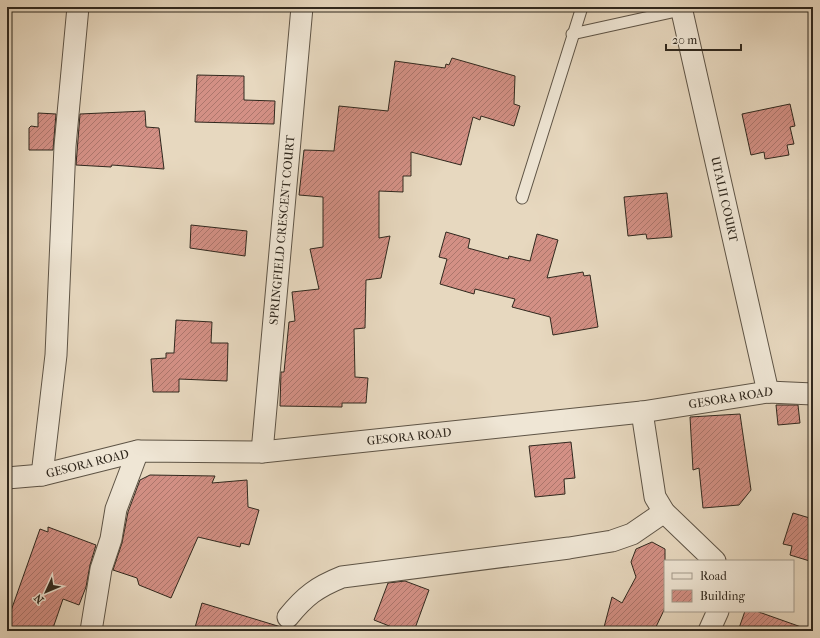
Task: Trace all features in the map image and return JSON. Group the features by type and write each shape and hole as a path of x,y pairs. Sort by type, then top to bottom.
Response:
{"street":[{"path":"42,475 56,355 65,146 78,7"},
{"name":"SPRINGFIELD CRESCENT COURT","path":"262,452 302,7"},
{"name":"UTALII COURT","path":"681,9 768,392"},
{"name":"GESORA ROAD","path":"7,478 42,475 138,451 262,452 642,412 768,392 813,394"},
{"path":"642,412 655,497 664,512 714,560"},
{"path":"91,631 101,569 111,539 116,509 138,451"},
{"path":"288,616 304,597 322,585 342,577 569,548 612,541 632,534 664,512"},
{"path":"710,631 718,612"}],"lane":[{"path":"522,198 572,34 582,7"},
{"path":"572,34 681,9"}],"building":[{"path":"452,58 515,76 514,104 520,106 514,126 481,116 480,120 473,117 461,165 411,152 411,176 403,176 403,192 379,191 379,238 390,236 381,278 366,280 365,328 354,329 355,377 368,378 366,403 342,403 342,407 280,406 281,372 284,372 289,322 295,321 292,292 319,289 310,249 323,247 323,197 299,195 304,150 334,151 339,106 388,111 395,61 445,68 446,64 449,65"},
{"path":"197,75 244,76 244,100 275,101 274,124 195,122"},
{"path":"790,104 795,126 790,127 794,144 787,145 789,155 765,159 764,152 751,155 742,114"},
{"path":"145,111 146,127 159,128 164,169 112,165 111,167 76,165 80,114"},
{"path":"38,113 56,114 53,150 29,150 29,128 31,126 38,127"},
{"path":"667,193 672,237 647,239 646,234 628,236 624,197"},
{"path":"191,225 247,231 245,256 190,248"},
{"path":"446,232 470,239 468,248 508,259 509,256 530,261 537,234 558,240 547,278 583,272 584,276 590,275 598,327 553,335 550,317 512,307 515,299 475,289 474,294 440,284 447,259 439,257"},
{"path":"176,320 212,322 211,343 228,343 227,381 179,379 179,392 153,392 151,359 166,358 166,353 174,353"},
{"path":"776,405 798,405 800,423 778,425"},
{"path":"740,414 751,490 739,505 703,508 699,468 693,470 690,417"},
{"path":"571,442 575,478 564,479 565,494 535,497 529,446"},
{"path":"150,475 215,476 212,483 247,480 248,507 259,510 249,545 241,543 240,547 198,537 171,598 139,585 137,578 113,570 122,543 128,512 140,480"},
{"path":"793,513 813,519 813,562 790,555 792,546 783,544"},
{"path":"48,527 96,545 90,565 86,587 79,605 63,599 52,631 7,631 7,622 40,529 48,532"},
{"path":"652,542 665,549 664,610 654,631 603,631 612,597 622,603 636,577 631,562 636,549"},
{"path":"405,581 429,590 414,631 402,631 374,620 388,583"},
{"path":"202,603 281,627 280,631 194,631"},
{"path":"745,612 759,612 804,628 804,631 738,631"}]}
